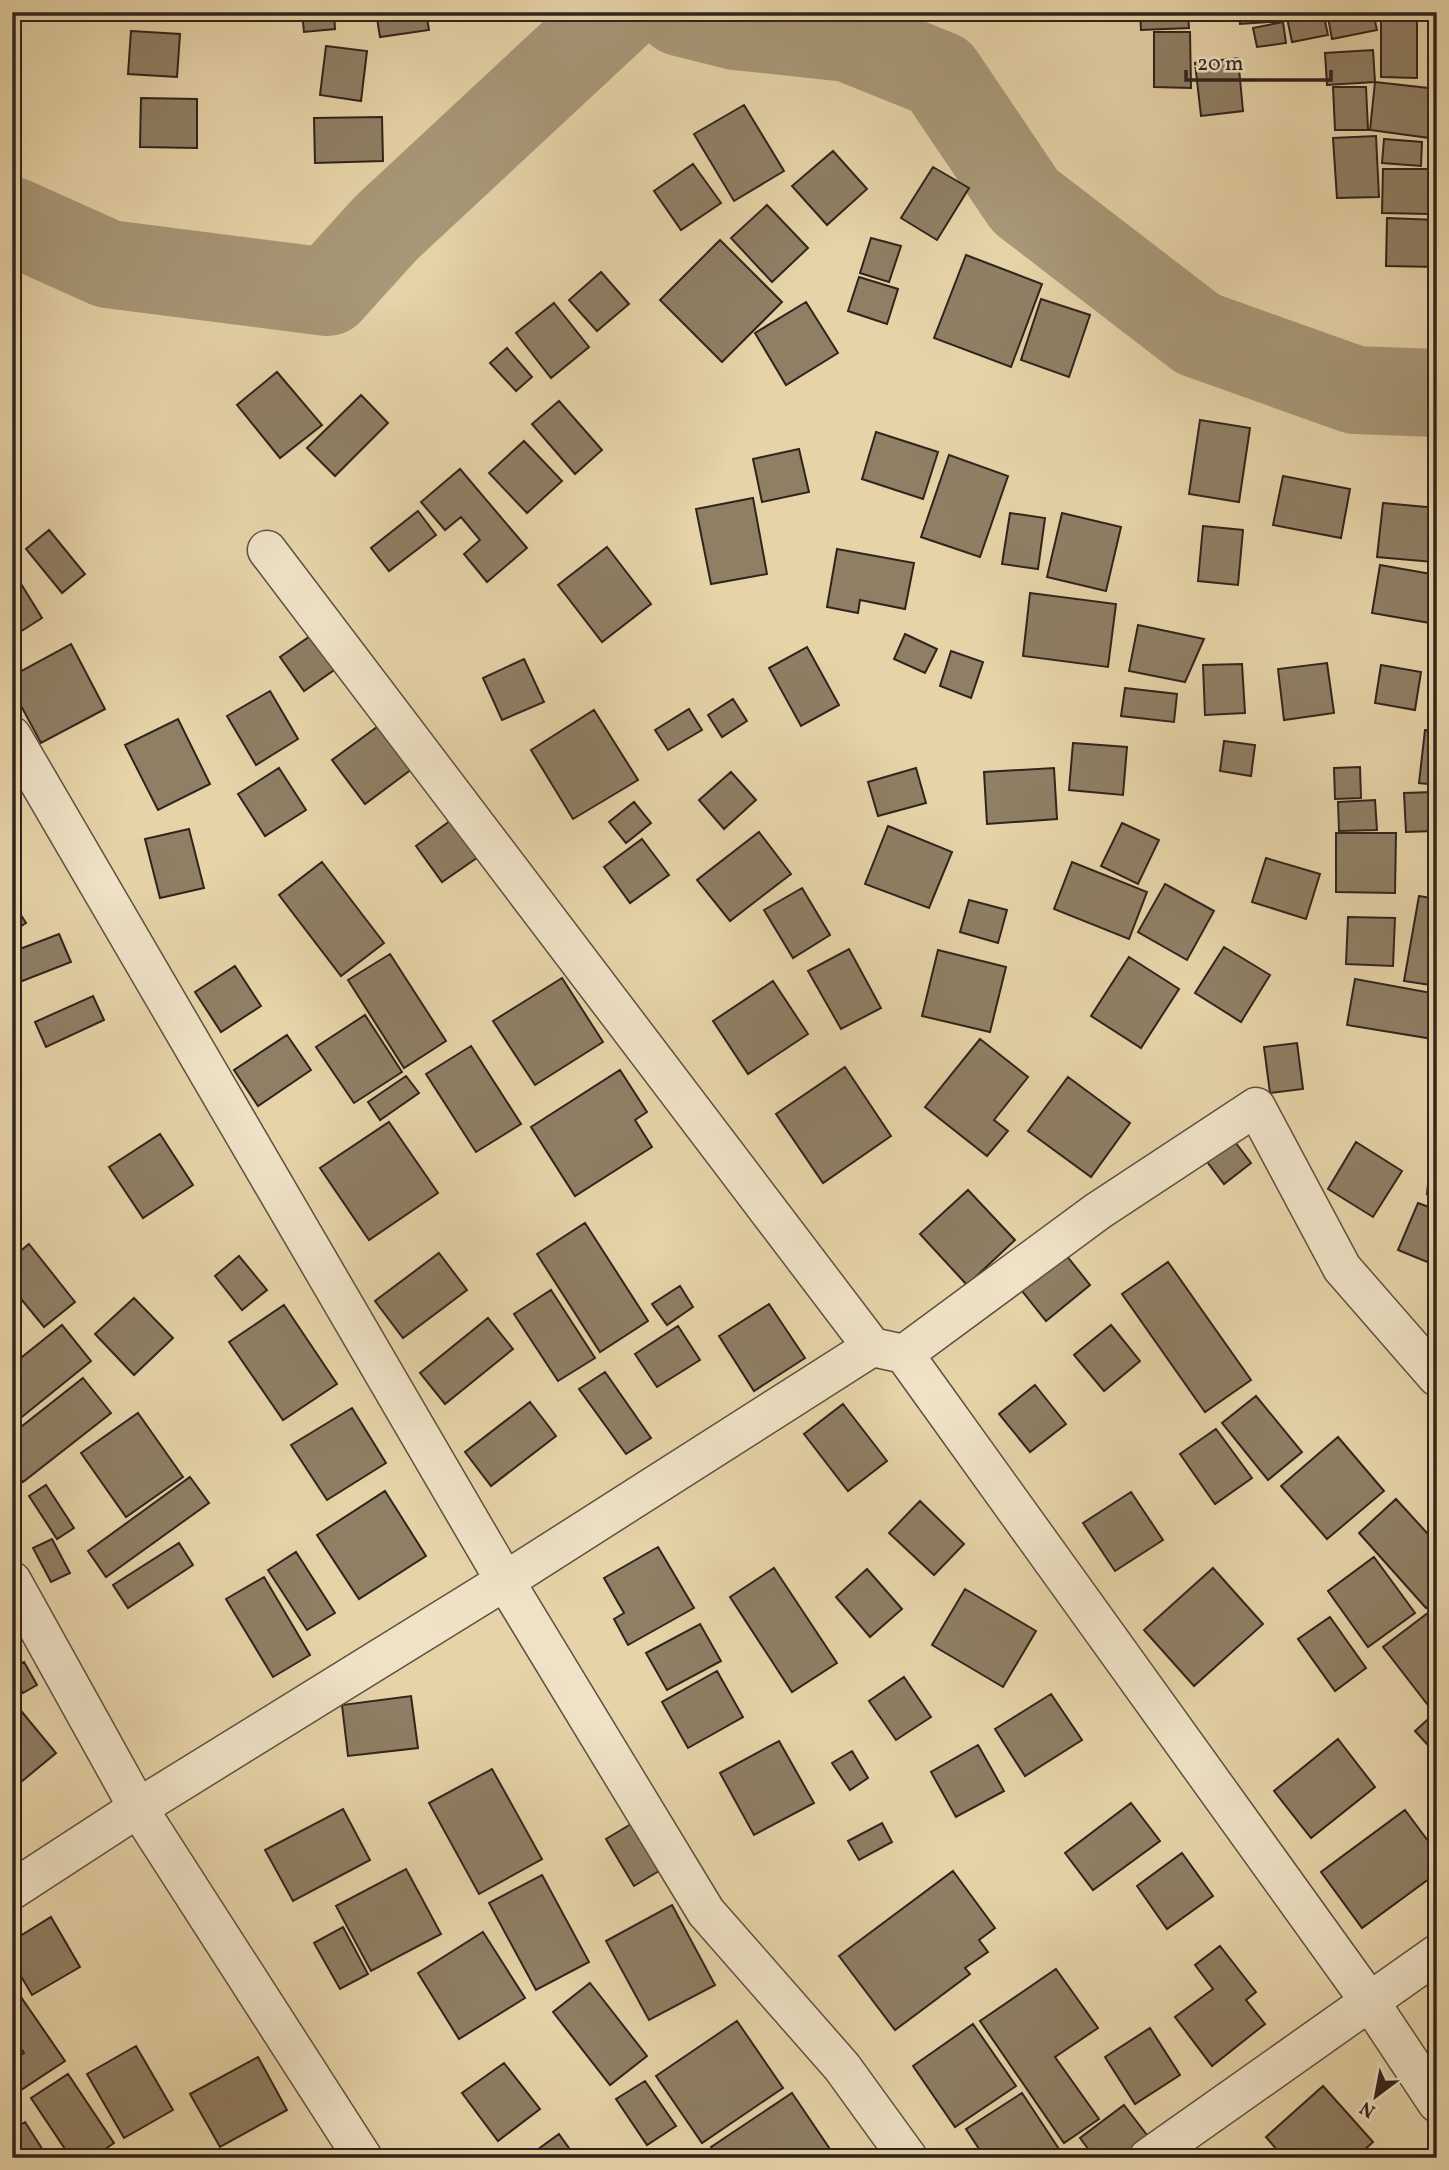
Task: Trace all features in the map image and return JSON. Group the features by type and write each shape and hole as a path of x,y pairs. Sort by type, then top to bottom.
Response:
{"street":[{"path":"267,550 888,1351 1370,2002 1437,2103"},
{"path":"12,736 505,1581 706,1912 842,2067 908,2158"},
{"path":"12,1890 138,1808 505,1581 888,1351 1256,1107 1342,1268 1437,1377"},
{"path":"12,1581 138,1808 363,2158"},
{"path":"1148,2158 1437,1954"}],"building":[{"path":"107,12 148,12 148,14 107,19"},
{"path":"302,12 334,12 335,29 304,32"},
{"path":"376,12 426,12 429,30 380,37"},
{"path":"1140,12 1188,12 1189,28 1141,30"},
{"path":"1239,12 1283,12 1284,21 1240,24"},
{"path":"1323,12 1328,35 1292,42 1286,13"},
{"path":"1327,12 1373,12 1377,30 1332,39"},
{"path":"1381,21 1417,21 1417,78 1381,77"},
{"path":"1283,22 1286,43 1257,47 1253,28"},
{"path":"131,31 180,34 177,77 128,74"},
{"path":"1154,32 1190,32 1191,88 1154,87"},
{"path":"326,46 367,51 361,101 320,95"},
{"path":"1373,50 1375,82 1327,85 1325,53"},
{"path":"1238,58 1243,111 1201,116 1195,63"},
{"path":"1375,82 1437,89 1437,139 1370,130"},
{"path":"1333,87 1366,87 1368,130 1335,130"},
{"path":"141,98 197,99 197,148 140,147"},
{"path":"744,105 784,171 734,201 694,134"},
{"path":"382,117 383,161 315,163 314,118"},
{"path":"1376,136 1379,197 1337,198 1333,138"},
{"path":"1384,139 1422,142 1421,166 1382,163"},
{"path":"833,151 867,189 827,225 792,186"},
{"path":"693,164 721,203 681,230 654,191"},
{"path":"933,167 969,188 937,240 901,218"},
{"path":"1383,169 1430,169 1429,214 1382,213"},
{"path":"767,205 808,248 772,282 731,238"},
{"path":"1387,218 1437,220 1437,267 1386,266"},
{"path":"871,238 901,246 889,282 860,273"},
{"path":"720,240 782,302 722,362 660,300"},
{"path":"966,255 1042,284 1011,367 934,338"},
{"path":"601,272 629,304 597,331 569,300"},
{"path":"859,277 898,289 887,324 848,311"},
{"path":"1041,299 1090,315 1069,377 1021,360"},
{"path":"806,302 838,353 786,385 755,333"},
{"path":"554,303 589,347 551,378 516,333"},
{"path":"507,348 532,377 516,391 490,363"},
{"path":"277,372 322,425 280,458 237,405"},
{"path":"361,395 388,423 335,476 307,448"},
{"path":"559,401 602,450 575,474 532,424"},
{"path":"1200,420 1250,428 1239,502 1189,494"},
{"path":"876,432 938,452 923,499 862,479"},
{"path":"524,441 562,481 527,513 489,473"},
{"path":"799,449 809,492 762,502 753,459"},
{"path":"949,455 1008,476 980,557 921,537"},
{"path":"460,469 527,548 487,582 464,554 480,540 461,517 445,530 421,502"},
{"path":"1283,476 1350,489 1341,538 1273,525"},
{"path":"753,498 767,574 711,584 696,509"},
{"path":"1383,503 1437,508 1433,562 1377,557"},
{"path":"418,511 436,535 389,571 371,548"},
{"path":"1010,513 1045,518 1038,569 1002,564"},
{"path":"1062,513 1121,527 1106,591 1047,577"},
{"path":"1203,526 1243,530 1238,585 1198,581"},
{"path":"49,530 85,574 62,593 26,549"},
{"path":"607,547 651,604 602,642 558,585"},
{"path":"837,549 914,563 905,609 860,600 858,613 827,607"},
{"path":"1380,565 1437,575 1430,623 1372,613"},
{"path":"15,574 42,618 12,637 12,576"},
{"path":"1030,593 1116,604 1108,667 1023,656"},
{"path":"1138,625 1204,639 1185,682 1129,671"},
{"path":"316,632 340,666 304,691 280,657"},
{"path":"905,634 937,649 925,673 894,659"},
{"path":"71,644 105,709 41,743 12,689 12,676"},
{"path":"807,647 839,705 801,726 769,668"},
{"path":"951,651 983,662 971,698 940,686"},
{"path":"524,659 544,702 502,720 483,678"},
{"path":"1327,663 1334,713 1284,720 1278,669"},
{"path":"1242,664 1245,713 1205,715 1203,665"},
{"path":"1381,665 1421,672 1415,710 1375,703"},
{"path":"1125,688 1177,694 1174,722 1121,716"},
{"path":"270,691 298,739 256,765 227,716"},
{"path":"733,699 747,721 722,737 708,715"},
{"path":"689,709 702,730 668,750 655,730"},
{"path":"594,710 638,780 573,819 531,750"},
{"path":"178,719 210,784 158,810 125,745"},
{"path":"388,719 420,763 365,804 332,760"},
{"path":"1425,730 1437,731 1437,785 1419,783"},
{"path":"1224,741 1255,745 1251,776 1220,771"},
{"path":"1073,743 1127,747 1123,795 1069,790"},
{"path":"1360,767 1361,798 1335,799 1334,768"},
{"path":"279,768 306,810 265,836 238,794"},
{"path":"916,768 926,803 878,816 868,782"},
{"path":"1054,768 1057,819 987,824 984,772"},
{"path":"731,772 756,800 724,829 699,800"},
{"path":"1433,792 1434,831 1406,832 1404,793"},
{"path":"1375,800 1377,830 1339,831 1338,802"},
{"path":"634,802 651,823 626,843 609,822"},
{"path":"454,818 481,855 442,882 416,846"},
{"path":"1122,823 1159,840 1138,884 1101,866"},
{"path":"888,826 952,852 929,908 865,884"},
{"path":"189,829 204,888 160,898 145,839"},
{"path":"759,832 791,874 730,921 697,880"},
{"path":"1336,833 1396,833 1395,893 1336,892"},
{"path":"642,839 669,875 630,903 604,867"},
{"path":"1266,858 1320,874 1306,919 1252,902"},
{"path":"322,862 384,943 341,976 279,895"},
{"path":"1072,862 1147,892 1129,939 1054,909"},
{"path":"1165,884 1214,911 1187,960 1138,932"},
{"path":"802,888 830,935 793,958 764,910"},
{"path":"1419,896 1437,899 1437,986 1404,981"},
{"path":"969,900 1007,910 998,943 960,932"},
{"path":"12,901 26,923 12,932"},
{"path":"1348,917 1395,918 1393,966 1346,964"},
{"path":"59,934 71,962 12,985 12,952"},
{"path":"1224,947 1270,975 1241,1022 1195,993"},
{"path":"849,949 881,1008 841,1029 808,971"},
{"path":"938,950 1006,967 990,1032 922,1016"},
{"path":"390,954 446,1041 404,1068 348,980"},
{"path":"1129,957 1179,989 1141,1048 1091,1016"},
{"path":"235,966 261,1006 221,1032 195,992"},
{"path":"562,978 603,1042 535,1085 493,1021"},
{"path":"1355,979 1437,994 1433,1039 1347,1025"},
{"path":"773,981 808,1034 748,1074 713,1021"},
{"path":"93,996 104,1020 46,1047 35,1022"},
{"path":"365,1015 402,1072 354,1103 316,1047"},
{"path":"287,1035 311,1070 258,1106 234,1070"},
{"path":"980,1039 1028,1077 994,1120 1008,1131 987,1156 925,1107"},
{"path":"1297,1043 1303,1089 1270,1093 1264,1047"},
{"path":"471,1046 521,1124 476,1152 426,1074"},
{"path":"845,1067 891,1136 823,1183 776,1114"},
{"path":"620,1070 647,1112 635,1120 652,1147 575,1196 531,1127"},
{"path":"406,1076 419,1093 380,1120 368,1102"},
{"path":"1068,1077 1130,1123 1091,1177 1028,1131"},
{"path":"389,1122 438,1193 369,1240 320,1168"},
{"path":"1226,1130 1251,1163 1224,1184 1198,1150"},
{"path":"160,1134 193,1185 143,1218 109,1167"},
{"path":"1356,1142 1402,1171 1373,1217 1328,1189"},
{"path":"1431,1154 1437,1155 1437,1195 1427,1194"},
{"path":"968,1190 1015,1240 967,1285 920,1234"},
{"path":"1418,1203 1437,1210 1437,1266 1398,1250"},
{"path":"585,1223 648,1321 600,1352 537,1254"},
{"path":"29,1244 75,1302 44,1327 12,1288 12,1258"},
{"path":"1058,1245 1090,1285 1046,1321 1014,1281"},
{"path":"439,1253 467,1290 403,1338 375,1301"},
{"path":"239,1256 267,1290 242,1310 215,1276"},
{"path":"1168,1262 1251,1380 1205,1412 1122,1294"},
{"path":"680,1286 693,1307 667,1325 652,1304"},
{"path":"551,1290 595,1358 558,1381 514,1314"},
{"path":"134,1298 173,1338 134,1375 95,1334"},
{"path":"769,1304 805,1358 754,1391 719,1336"},
{"path":"284,1305 337,1384 283,1420 229,1342"},
{"path":"488,1318 513,1349 445,1404 420,1373"},
{"path":"62,1325 91,1361 12,1425 12,1365"},
{"path":"1111,1325 1140,1361 1104,1391 1074,1355"},
{"path":"678,1326 700,1360 657,1387 635,1354"},
{"path":"605,1372 651,1438 626,1454 579,1389"},
{"path":"83,1378 111,1413 23,1482 12,1468 12,1434"},
{"path":"1035,1385 1066,1424 1030,1452 999,1414"},
{"path":"1256,1396 1302,1452 1268,1480 1222,1423"},
{"path":"530,1402 556,1436 491,1486 465,1452"},
{"path":"843,1404 887,1461 848,1491 804,1434"},
{"path":"352,1408 386,1463 327,1500 291,1445"},
{"path":"138,1413 183,1477 126,1517 81,1453"},
{"path":"1216,1429 1252,1478 1215,1504 1180,1454"},
{"path":"1338,1437 1384,1491 1327,1539 1281,1486"},
{"path":"190,1477 209,1503 106,1577 88,1551"},
{"path":"46,1485 74,1528 57,1539 29,1496"},
{"path":"385,1491 426,1556 359,1599 317,1535"},
{"path":"1131,1492 1163,1540 1115,1571 1083,1523"},
{"path":"1396,1499 1437,1544 1437,1598 1426,1608 1359,1533"},
{"path":"920,1501 964,1544 934,1575 889,1533"},
{"path":"52,1539 70,1573 51,1582 33,1548"},
{"path":"179,1543 193,1565 128,1608 113,1585"},
{"path":"658,1547 694,1608 628,1645 614,1619 624,1613 604,1578"},
{"path":"296,1552 335,1613 307,1630 268,1570"},
{"path":"1374,1557 1415,1613 1368,1647 1328,1591"},
{"path":"774,1568 837,1663 792,1692 730,1597"},
{"path":"1213,1568 1263,1624 1194,1686 1144,1630"},
{"path":"867,1569 902,1609 870,1637 836,1597"},
{"path":"264,1577 310,1655 273,1677 226,1599"},
{"path":"965,1589 1036,1631 1003,1687 932,1645"},
{"path":"1437,1606 1437,1697 1427,1704 1383,1647"},
{"path":"1330,1617 1366,1668 1335,1691 1298,1639"},
{"path":"700,1624 721,1661 667,1690 646,1653"},
{"path":"24,1662 37,1685 23,1693 12,1676 12,1670"},
{"path":"717,1671 743,1717 688,1748 662,1702"},
{"path":"904,1677 931,1717 896,1740 869,1701"},
{"path":"1051,1694 1082,1740 1025,1776 995,1729"},
{"path":"411,1696 418,1748 348,1756 342,1705"},
{"path":"1437,1711 1437,1755 1415,1731"},
{"path":"22,1712 56,1753 15,1787 12,1784 12,1720"},
{"path":"1338,1739 1375,1787 1311,1838 1274,1791"},
{"path":"779,1741 814,1803 754,1835 720,1773"},
{"path":"978,1745 1004,1791 956,1817 931,1772"},
{"path":"852,1751 868,1778 850,1790 832,1763"},
{"path":"492,1769 542,1859 479,1894 429,1803"},
{"path":"1131,1803 1160,1841 1093,1890 1065,1853"},
{"path":"343,1809 370,1860 293,1901 265,1850"},
{"path":"1405,1810 1437,1853 1437,1873 1362,1928 1321,1872"},
{"path":"882,1823 892,1842 859,1860 848,1841"},
{"path":"631,1824 659,1871 634,1886 606,1839"},
{"path":"1182,1853 1213,1896 1167,1929 1137,1886"},
{"path":"406,1869 441,1934 371,1971 336,1906"},
{"path":"953,1871 995,1928 979,1940 988,1952 965,1968 970,1974 895,2030 839,1956"},
{"path":"542,1875 589,1962 536,1990 489,1903"},
{"path":"672,1905 715,1985 649,2020 606,1941"},
{"path":"51,1917 80,1967 32,1995 12,1961 12,1941"},
{"path":"343,1927 368,1974 340,1989 314,1943"},
{"path":"483,1932 525,1998 459,2039 418,1973"},
{"path":"1220,1946 1256,1992 1246,2000 1265,2024 1212,2066 1175,2017 1213,1989 1195,1965"},
{"path":"1056,1969 1098,2028 1055,2057 1099,2119 1064,2143 980,2021"},
{"path":"590,1983 647,2056 610,2085 553,2012"},
{"path":"12,1984 65,2061 18,2092 12,2083 12,2060 24,2053 12,2036"},
{"path":"737,2021 783,2088 702,2143 656,2076"},
{"path":"973,2024 1016,2086 955,2127 913,2066"},
{"path":"1150,2028 1180,2075 1135,2104 1105,2057"},
{"path":"136,2046 173,2110 124,2138 87,2074"},
{"path":"258,2057 287,2110 220,2147 190,2094"},
{"path":"504,2063 540,2109 498,2141 462,2093"},
{"path":"68,2074 114,2143 92,2158 71,2158 31,2098"},
{"path":"645,2081 676,2126 647,2145 616,2099"},
{"path":"1323,2086 1373,2142 1356,2158 1284,2158 1266,2137"},
{"path":"792,2093 836,2158 718,2158 711,2147"},
{"path":"1022,2093 1059,2149 1046,2158 985,2158 966,2129"},
{"path":"1124,2105 1150,2139 1126,2158 1095,2158 1080,2138"},
{"path":"25,2122 48,2158 12,2158 12,2130"},
{"path":"559,2134 576,2158 526,2158"}],"waterway":[{"path":"12,221 108,264 328,292 386,228 618,12"},
{"path":"680,12 736,26 848,38 940,75 1025,201 1198,334 1355,390 1437,393"}]}
